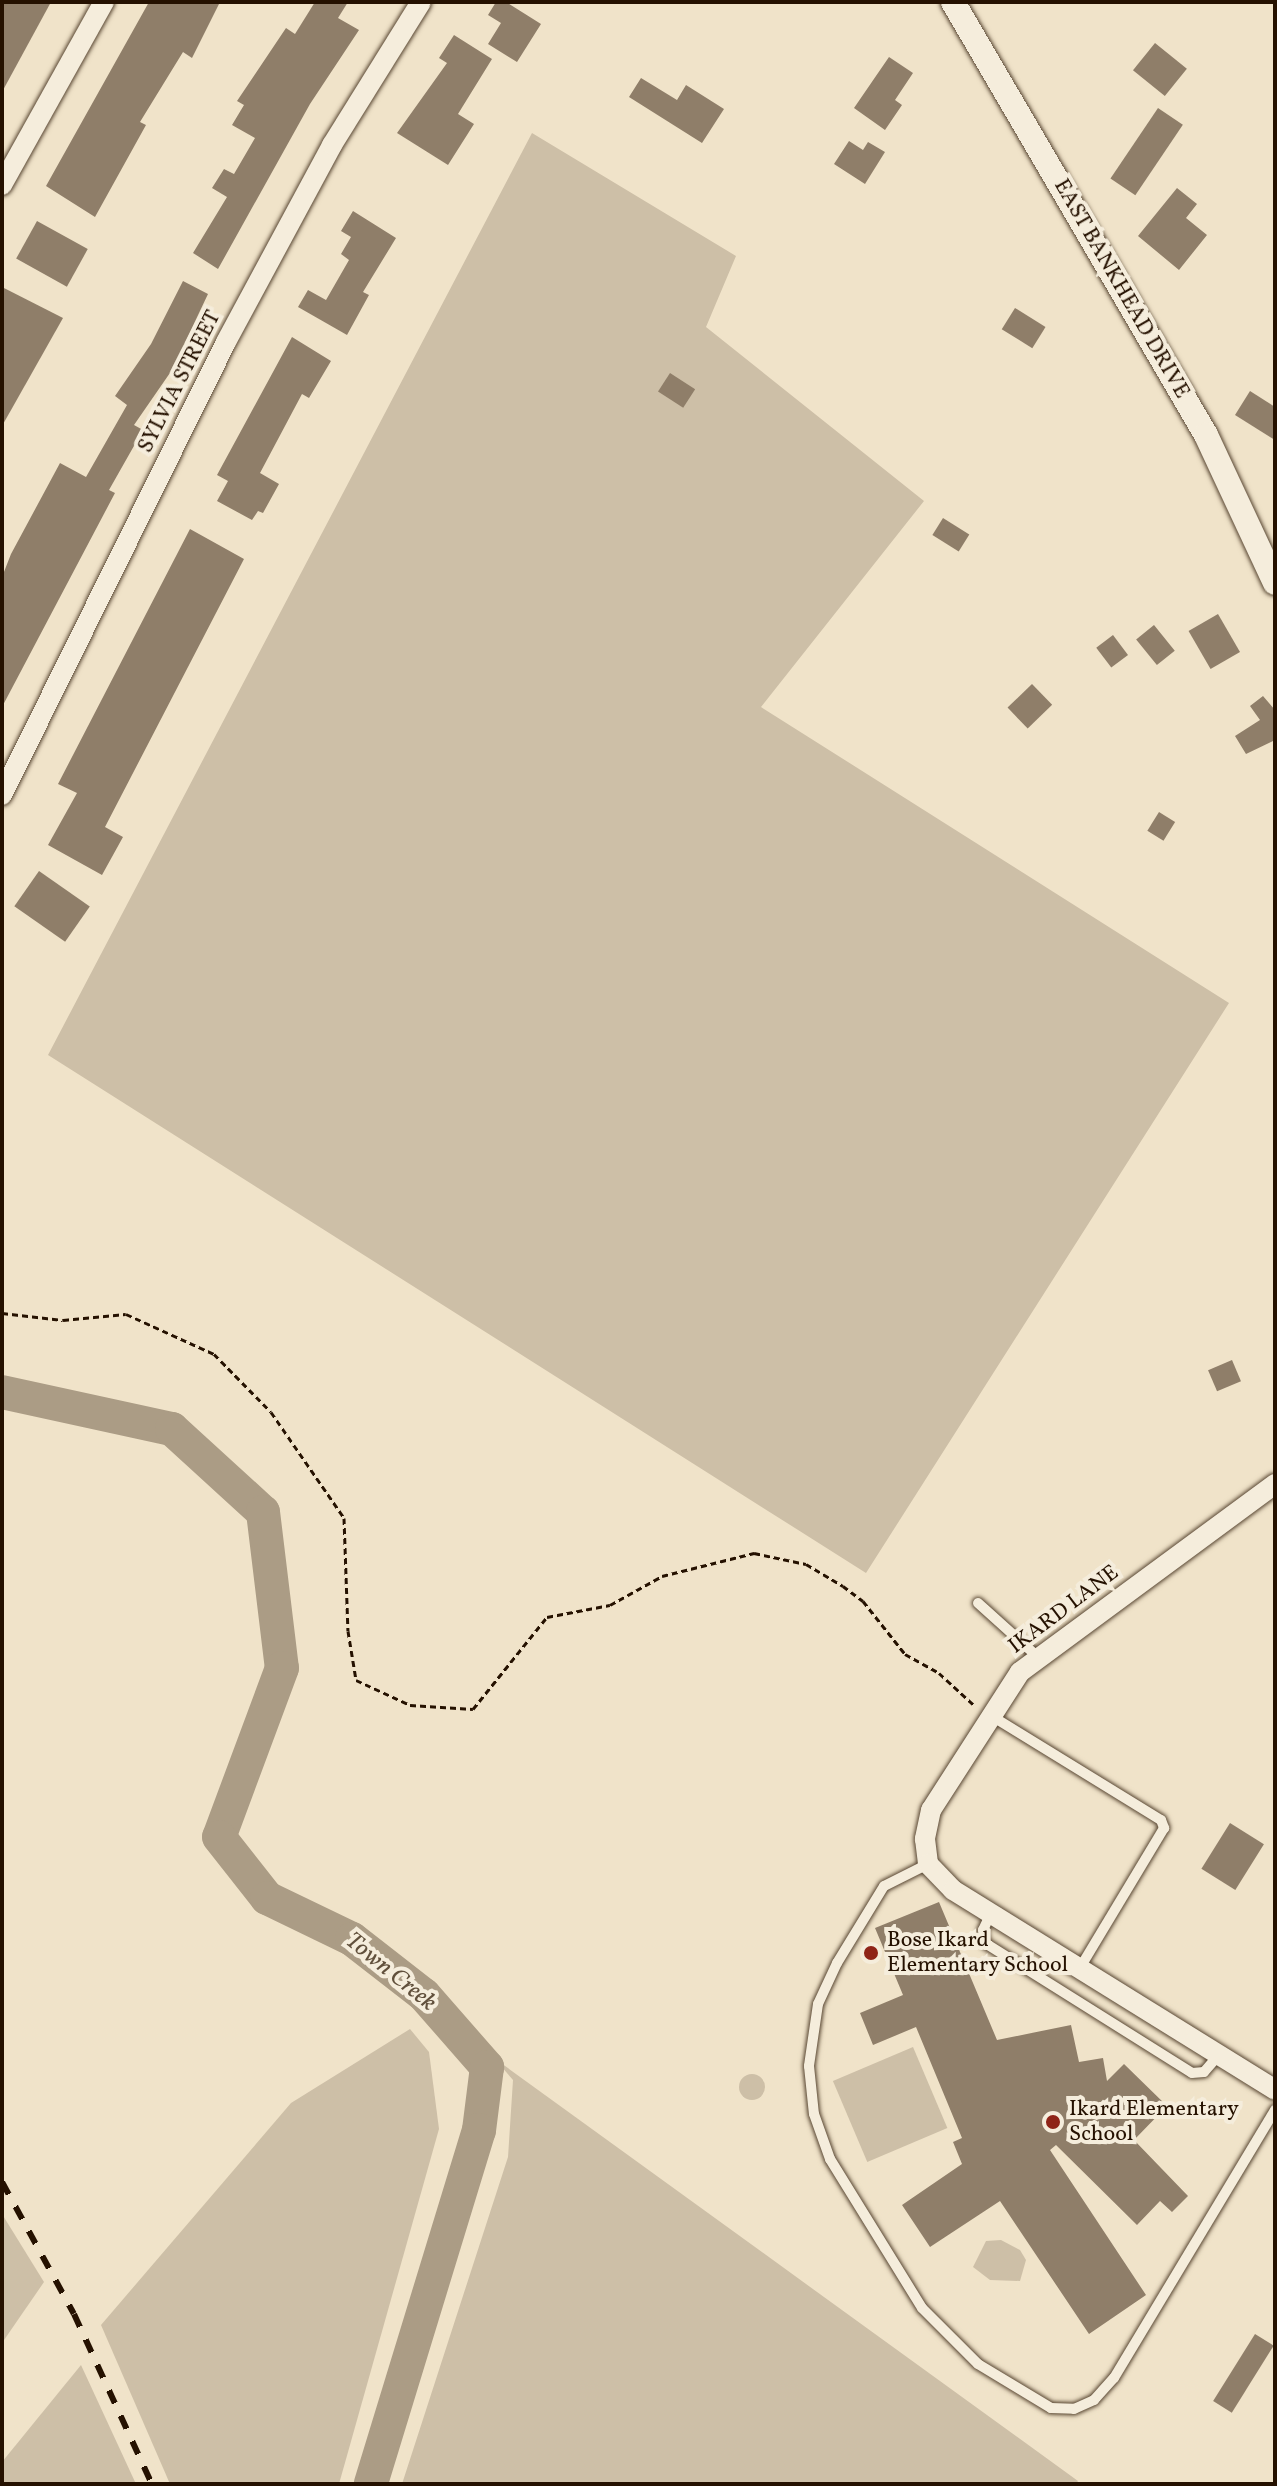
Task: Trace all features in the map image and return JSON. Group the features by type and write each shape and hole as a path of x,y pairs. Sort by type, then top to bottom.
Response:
{"street":[{"path":"2,185 104,2"},
{"name":"SYLVIA STREET","path":"2,795 226,342 332,145 421,2"},
{"name":"EAST BANKHEAD DRIVE","path":"953,2 1206,435 1275,583"},
{"name":"IKARD LANE","path":"928,1864 925,1826 931,1810 1010,1684 1038,1657 1275,1484"},
{"path":"928,1864 938,1879 1275,2090"}],"lane":[{"path":"978,1603 1038,1657"},
{"path":"990,1715 1161,1820 1164,1828 1080,1968"},
{"path":"928,1864 884,1886 837,1963 818,2004 810,2078 814,2114 830,2159 922,2308 978,2364 1051,2408 1074,2409 1094,2400 1114,2378 1275,2110"},
{"path":"991,1913 983,1930 985,1943 1192,2073 1204,2072 1219,2055"}],"path":[{"path":"2,1313 63,1320 126,1314 214,1354 271,1412 344,1518 348,1631 356,1680 410,1705 473,1709 547,1617 610,1605 662,1576 754,1553 806,1564 843,1586 863,1601 905,1654 990,1715"}],"shaded area":[{"path":"532,133 736,256 706,327 924,501 761,707 1229,1003 866,1573 48,1055"},
{"path":"410,2029 429,2052 439,2129 339,2484 170,2484 101,2325 291,2103"},
{"path":"913,2047 947,2128 867,2162 833,2081"},
{"path":"494,2058 1078,2481 1076,2484 402,2484 508,2157 513,2080"},
{"path":"752,2074 761,2078 765,2087 761,2096 752,2100 743,2096 739,2087 743,2078"},
{"path":"2,2214 44,2282 2,2343"},
{"path":"1001,2240 1020,2250 1026,2260 1020,2281 990,2280 973,2267 986,2241"},
{"path":"81,2365 136,2484 2,2484 2,2462"}],"building":[{"path":"2,2 51,2 2,92"},
{"path":"149,2 220,2 192,58 183,52 140,122 146,125 95,217 46,186"},
{"path":"315,2 348,2 338,18 359,30 310,104 218,269 193,253 227,197 212,188 224,169 234,174 255,138 232,125 244,105 237,101 286,28 295,34"},
{"path":"496,2 506,2 541,24 517,62 488,44 501,23 488,15"},
{"path":"454,35 492,59 458,114 474,124 448,165 397,133 447,63 439,58"},
{"path":"1155,43 1187,69 1165,96 1133,70"},
{"path":"889,57 913,73 895,100 902,105 885,130 854,108"},
{"path":"641,78 677,100 686,85 724,109 702,143 629,97"},
{"path":"1158,108 1183,125 1135,195 1110,178"},
{"path":"849,141 863,150 868,142 885,152 865,184 834,164"},
{"path":"1177,188 1197,204 1186,218 1207,235 1179,270 1138,236"},
{"path":"353,211 396,238 363,292 369,295 347,335 298,307 308,290 326,300 349,260 341,254 351,237 341,231"},
{"path":"37,221 88,249 67,287 16,259"},
{"path":"183,281 208,294 172,370 134,425 143,430 109,490 115,493 2,707 2,577 11,554 60,463 86,477 127,405 115,396 151,344"},
{"path":"2,287 63,318 2,426"},
{"path":"1015,308 1046,327 1032,348 1002,329"},
{"path":"292,337 331,361 309,398 302,394 260,473 279,484 263,513 258,511 252,520 217,501 228,481 217,475"},
{"path":"670,373 695,389 683,408 658,391"},
{"path":"1250,391 1275,407 1275,440 1235,415"},
{"path":"943,518 969,534 959,551 932,535"},
{"path":"190,529 244,559 105,827 123,837 102,875 48,845 77,793 58,784"},
{"path":"1218,614 1240,652 1211,669 1189,631"},
{"path":"1154,625 1175,651 1157,665 1136,639"},
{"path":"1113,635 1128,655 1111,668 1096,648"},
{"path":"1032,684 1052,705 1028,728 1008,708"},
{"path":"1263,696 1275,710 1275,740 1246,754 1235,736 1260,720 1250,706"},
{"path":"1159,812 1175,822 1163,841 1147,831"},
{"path":"39,871 90,907 65,942 14,906"},
{"path":"1232,1360 1241,1381 1217,1391 1208,1370"},
{"path":"1230,1823 1264,1844 1235,1890 1201,1869"},
{"name":"Ikard Elementary School","path":"939,1902 997,2040 1071,2025 1079,2062 1103,2058 1107,2081 1124,2064 1167,2106 1134,2140 1188,2196 1172,2212 1160,2201 1137,2225 1056,2145 1050,2150 1146,2295 1089,2334 1000,2201 930,2247 902,2205 962,2164 953,2142 962,2138 916,2027 873,2045 860,2013 903,1995 875,1928"},
{"path":"1255,2334 1274,2346 1232,2413 1213,2401"}],"waterway":[{"name":"Town Creek","path":"2,1392 172,1429 263,1512 282,1668 219,1837 267,1898 352,1939 424,1995 487,2067 479,2130 371,2484"}],"railway":[{"path":"2,2182 74,2314 152,2484"}],"place":[{"name":"Bose Ikard Elementary School","path":"871,1953"},
{"name":"Ikard Elementary School","path":"1053,2122"}]}
